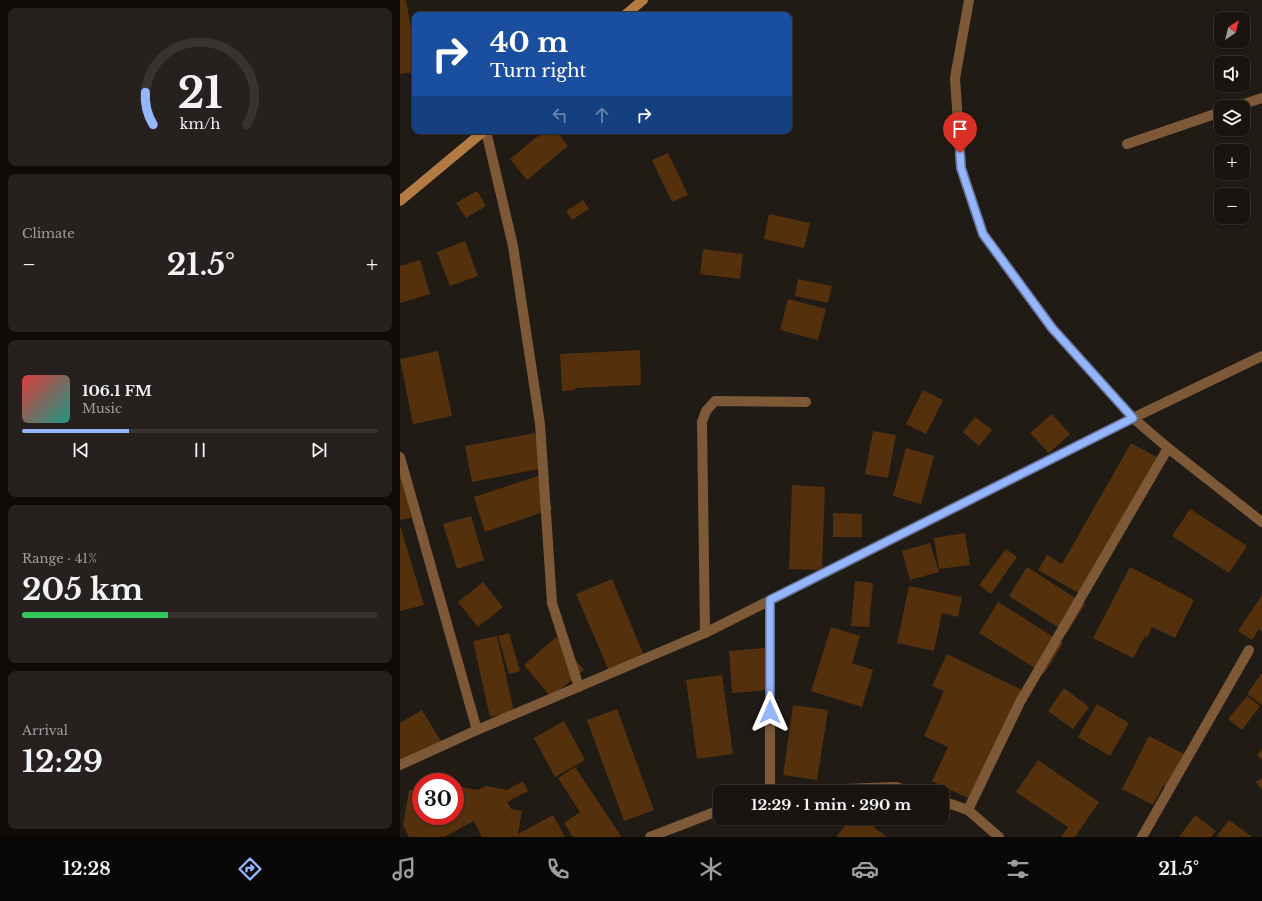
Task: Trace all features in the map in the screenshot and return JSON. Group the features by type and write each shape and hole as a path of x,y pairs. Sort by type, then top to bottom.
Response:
{"main road":[{"path":"629,12 643,0"},
{"path":"400,201 481,134"}],"street":[{"path":"969,0 955,78 961,168 983,234 1052,328 1133,418 1168,448 1262,522"},
{"path":"1250,102 1262,98"},
{"path":"1126,144 1214,114"},
{"path":"486,134 513,246 540,424 552,603 579,687"},
{"path":"400,765 477,730 705,633 1133,418 1262,356"},
{"path":"705,633 702,422 706,411 715,401 806,402"},
{"path":"968,810 1020,702 1168,448"},
{"path":"400,457 477,730"},
{"path":"769,785 770,600"},
{"path":"1142,837 1249,650"},
{"path":"949,803 968,810 999,837"},
{"path":"650,837 713,813"}],"building":[{"path":"400,0 406,0 412,35 412,72 400,74"},
{"path":"540,134 558,134 568,146 527,180 510,159"},
{"path":"668,153 688,195 672,202 652,160"},
{"path":"477,191 486,206 466,218 456,203"},
{"path":"583,200 589,209 572,220 566,211"},
{"path":"769,214 810,223 804,248 764,239"},
{"path":"465,241 478,276 450,286 437,252"},
{"path":"703,249 743,254 740,279 700,274"},
{"path":"420,260 430,294 400,303 400,266"},
{"path":"798,279 832,286 828,303 795,296"},
{"path":"788,299 826,309 818,340 780,330"},
{"path":"640,350 641,385 575,388 575,390 562,391 560,354"},
{"path":"438,351 452,416 413,424 400,359"},
{"path":"923,390 943,400 926,434 906,424"},
{"path":"1052,414 1070,434 1049,453 1030,433"},
{"path":"975,417 992,430 979,446 963,432"},
{"path":"873,431 896,435 888,478 865,474"},
{"path":"535,433 543,468 472,482 465,446"},
{"path":"1131,443 1160,459 1082,595 1038,570 1047,555 1062,564"},
{"path":"906,448 934,456 921,504 893,496"},
{"path":"400,465 411,518 400,520"},
{"path":"541,475 552,509 485,532 474,497"},
{"path":"792,485 825,487 822,570 789,569"},
{"path":"1190,509 1247,546 1229,573 1172,536"},
{"path":"833,513 862,514 862,537 833,537"},
{"path":"471,516 484,560 457,569 443,524"},
{"path":"400,525 424,605 400,611"},
{"path":"965,533 970,565 939,569 934,538"},
{"path":"930,543 939,572 910,580 902,551"},
{"path":"1006,549 1017,557 991,594 979,585"},
{"path":"1027,567 1085,604 1067,633 1009,596"},
{"path":"1130,567 1194,600 1175,638 1152,627 1147,638 1145,636 1133,658 1093,638"},
{"path":"612,579 647,663 612,678 576,594"},
{"path":"855,581 873,583 869,627 851,626"},
{"path":"483,582 503,607 478,627 458,602"},
{"path":"909,586 962,597 958,617 942,613 934,651 897,643"},
{"path":"1262,595 1262,631 1259,629 1252,640 1238,631"},
{"path":"998,602 1063,643 1044,674 979,633"},
{"path":"831,627 860,636 852,663 873,670 862,707 811,691"},
{"path":"509,633 520,671 509,674 498,636"},
{"path":"497,636 514,712 490,717 473,641"},
{"path":"556,637 584,670 551,697 524,665"},
{"path":"765,648 769,690 732,693 729,651"},
{"path":"947,654 1022,690 970,799 949,789 949,785 940,785 932,781 948,747 924,736 944,691 932,686"},
{"path":"1262,673 1262,705 1247,694"},
{"path":"722,675 733,754 697,759 686,680"},
{"path":"1064,688 1089,707 1073,729 1048,711"},
{"path":"1247,696 1260,706 1242,730 1228,719"},
{"path":"1097,704 1129,723 1110,756 1078,737"},
{"path":"793,705 828,710 817,780 783,775"},
{"path":"617,709 654,810 624,821 587,720"},
{"path":"422,710 442,743 400,768 400,723"},
{"path":"564,721 585,760 555,777 534,738"},
{"path":"1149,736 1188,756 1171,791 1163,786 1153,805 1122,789"},
{"path":"1262,749 1262,760 1257,755"},
{"path":"1038,760 1099,802 1075,837 1061,837 1068,827 1016,792"},
{"path":"575,767 621,836 573,837 564,823 580,812 558,778"},
{"path":"1262,778 1262,790 1256,782"},
{"path":"523,781 528,791 507,802 511,809 522,811 518,834 553,815 565,837 482,837 474,821 444,837 409,837 403,825 409,791 412,790 412,825 464,825 464,788 478,790 486,786 507,790"},
{"path":"1195,815 1216,831 1211,837 1179,837"},
{"path":"1229,820 1252,837 1216,837"},
{"path":"845,825 876,825 874,828 887,837 836,837"}],"route":[{"path":"770,712 770,600 1133,418 1052,328 983,234 961,168 960,153"}]}
